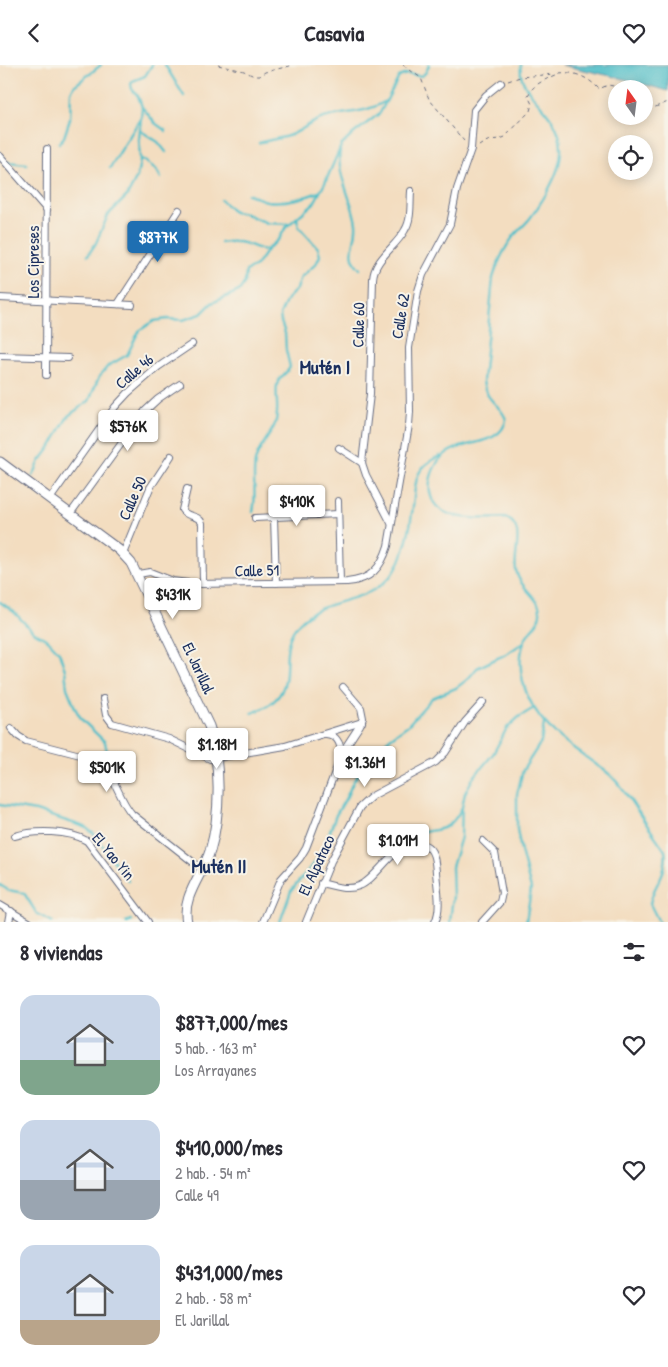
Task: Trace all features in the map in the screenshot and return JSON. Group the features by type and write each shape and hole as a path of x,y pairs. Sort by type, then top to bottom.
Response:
{"street":[{"name":"Calle 62","path":"376,570 386,552 410,419 409,347 416,298 423,275 448,230 457,189 471,149 474,110 486,95 501,83"},
{"name":"Los Cipreses","path":"46,375 47,149"},
{"path":"0,156 47,210"},
{"name":"Calle 60","path":"392,523 366,475 362,463 370,394 373,274 376,266 408,226 411,191"},
{"path":"118,304 179,210"},
{"path":"0,299 132,305"},
{"name":"Calle 46","path":"50,499 121,400 150,373 192,345"},
{"path":"0,355 68,358"},
{"path":"70,514 145,411 158,399 180,384"},
{"path":"339,448 362,463"},
{"name":"Calle 50","path":"123,554 150,488 171,456"},
{"name":"El Jarillal","path":"0,462 123,554 131,563 138,574 206,719 214,742 216,759 216,813 212,844 203,870 187,902 187,922"},
{"path":"187,489 182,508 183,512 199,518 202,523 203,584"},
{"path":"338,501 340,582"},
{"path":"255,518 338,514"},
{"path":"274,517 276,583"},
{"name":"Calle 51","path":"138,574 150,572 180,583 203,584 340,582 360,580 376,570"},
{"path":"263,922 281,879 306,849 340,758 346,745 362,722 361,708 343,687"},
{"path":"102,699 107,718 115,724 169,739 206,758 216,759 286,746 362,722"},
{"name":"El Alpataco","path":"306,922 331,861 357,812 364,803 436,763 465,722 483,702"},
{"path":"11,728 26,741 101,762 126,807 132,814 203,870"},
{"path":"322,735 333,736 338,740 341,749 340,758"},
{"name":"El Yao Yin","path":"15,836 42,832 75,835 87,841 148,922"},
{"path":"482,922 500,902 502,893 495,853 483,841"},
{"path":"321,883 344,888 359,886 368,881 400,849 413,843 422,844 429,848 435,860 438,908 435,922"},
{"path":"0,905 29,922"},
{"path":"9,922 10,911"}],"path":[{"path":"218,65 244,71 254,77 265,72 294,65"},
{"path":"404,65 421,79 429,99 471,149 478,147 491,138 500,139 506,137 530,111 532,104 528,96 530,91 535,86 558,73"},
{"path":"501,83 520,77 568,72 591,80 599,89 608,85"},
{"path":"653,108 668,102"}],"water":[{"path":"561,65 668,65 668,91 653,87 653,80 627,80"}],"waterway":[{"path":"59,143 64,137 70,119 71,92 74,86 101,65"},
{"path":"88,255 96,243 108,215 127,196 137,177 140,161 139,139 142,107 131,84 133,81 145,76 152,65"},
{"path":"165,65 184,96"},
{"path":"33,476 40,461 50,448 68,416 89,401 99,377 108,366 127,355 139,331 154,321 167,319 183,320 201,314 212,303 239,291 245,282 246,271 256,266 267,250 279,239 286,227 314,203 341,146 380,113 399,77 406,74 422,76 429,65"},
{"path":"521,65 521,76 525,86 555,125 560,137 561,152 558,169 550,186 531,217 515,234 499,262 493,278 483,381 487,394 506,420 502,429 495,436 453,450 444,455 437,463 430,480 431,496 439,508 446,513 468,518 506,518 516,527 516,570 521,582 537,602 540,611 538,621 528,634 521,651 522,676 528,696 534,708 551,729 571,747 608,773 616,781 665,851 664,867 650,904 659,922"},
{"path":"259,143 289,136 320,119 372,108 387,100"},
{"path":"143,108 155,123 166,131"},
{"path":"110,168 142,116"},
{"path":"141,131 158,142 166,152"},
{"path":"340,151 340,169 356,224 352,252 355,263 360,269"},
{"path":"140,158 156,169 161,178"},
{"path":"8,162 27,164"},
{"path":"248,194 265,200 287,201 319,192"},
{"path":"221,200 234,212 246,214 267,223 288,224"},
{"path":"253,512 255,462 275,424 278,382 290,367 285,333 280,315 287,299 297,289 301,277 316,264 320,256 318,248 299,227 297,218"},
{"path":"221,243 240,242 267,250"},
{"path":"252,713 269,705 279,695 286,673 287,648 291,635 299,623 311,613 324,607 366,594 379,587 391,576 400,561 406,544 419,473 430,461 440,456"},
{"path":"0,602 14,612 33,632 48,640 59,652 65,670 67,688 76,710 82,720 105,742 108,757"},
{"path":"280,922 291,891 322,853 336,815 353,782 374,753 408,725 432,698 456,688 468,679 477,668 508,653 524,642"},
{"path":"450,922 453,896 452,867 461,837 462,807 465,793 473,778 493,754 507,728 519,717 534,708"},
{"path":"526,922 531,889 517,829 517,794 523,770 541,742 544,723"},
{"path":"0,805 36,811 85,827 95,835 128,881"},
{"path":"402,841 414,834 442,829 451,823 461,809"},
{"path":"0,885 8,890 24,893 37,914 53,922"},
{"path":"126,922 131,920"}],"district":[{"name":"Mutén I","path":"325,367"},
{"name":"Mutén II","path":"219,866"}]}
